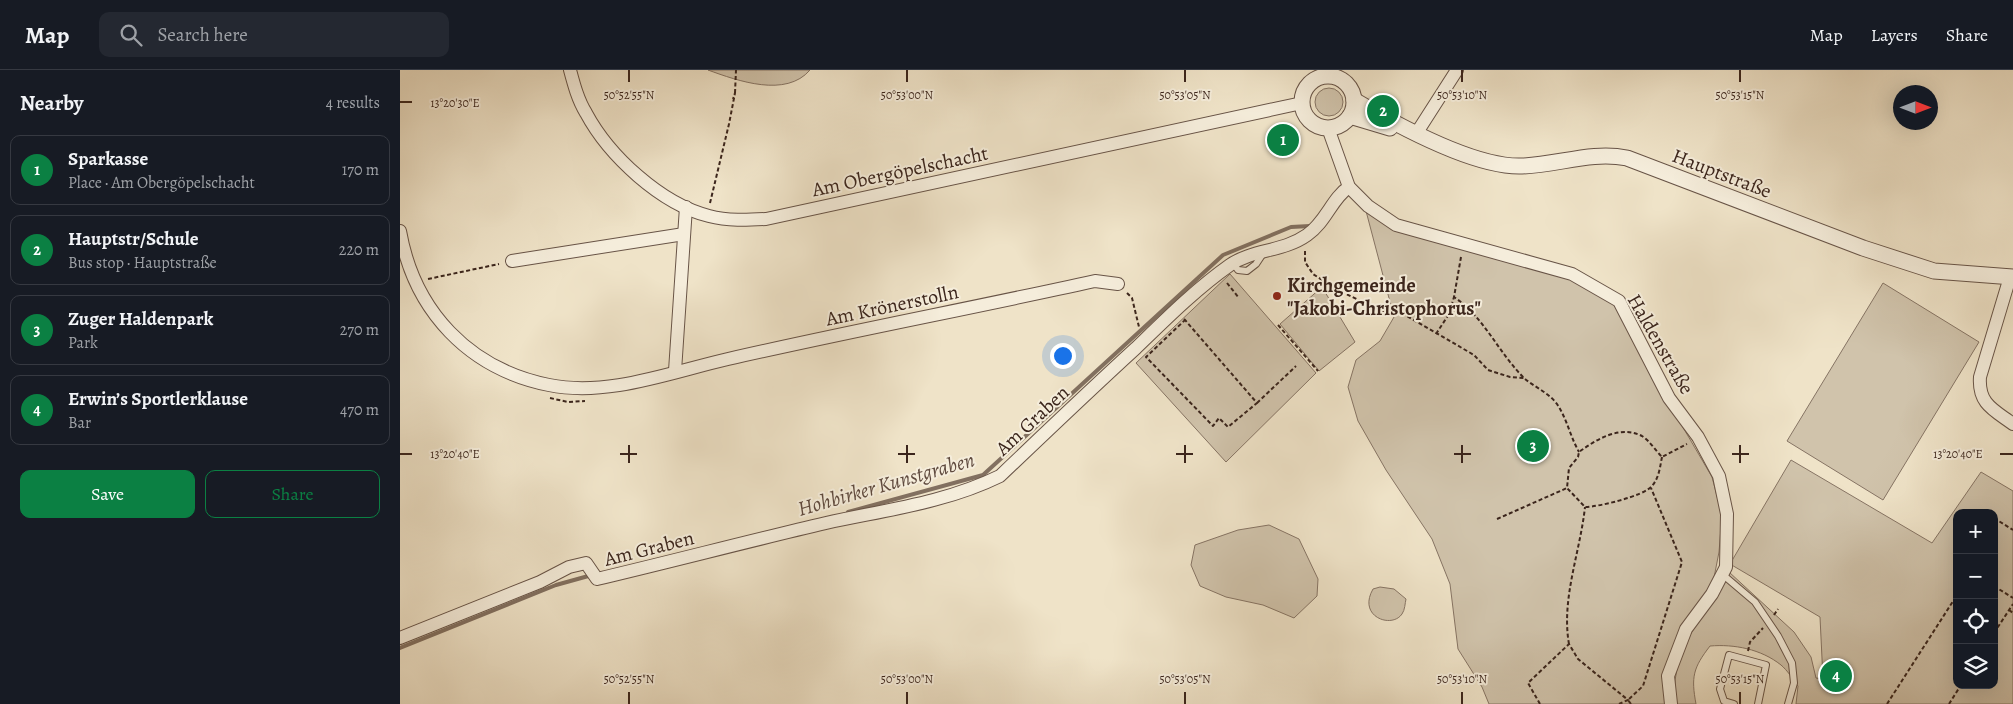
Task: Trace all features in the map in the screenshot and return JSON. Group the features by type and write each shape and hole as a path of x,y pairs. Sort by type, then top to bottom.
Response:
{"street":[{"name":"Am Obergöpelschacht","path":"570,70 586,113 598,132 632,171 667,197 686,208 723,219 766,219 1302,103"},
{"path":"1416,134 1457,70"},
{"path":"1312,75 1330,76 1342,80 1349,87 1354,100 1350,116 1340,125 1328,128 1318,126 1309,120 1302,103 1312,75"},
{"name":"Hauptstraße","path":"1354,100 1416,134"},
{"name":"Hauptstraße","path":"1350,116 1416,134 1493,164 1523,166 1610,155 1627,158 1863,248 1934,271 2012,277"},
{"name":"Haldenstraße","path":"1328,128 1349,187 1368,206 1396,225 1572,274 1618,301 1669,398 1698,437 1719,476 1727,514 1726,567 1712,594 1686,629 1668,676 1670,704"},
{"name":"Am Graben","path":"400,638 540,582 568,567 586,563 597,579 827,523 894,511 972,490 1000,476 1176,309 1218,274 1232,263 1265,251 1283,248 1305,236 1315,229 1330,211 1342,191 1349,187"},
{"path":"675,371 686,208"},
{"name":"Am Krönerstolln","path":"400,231 407,263 414,282 422,299 441,325 475,354 503,370 550,386 589,388 619,384 1095,281 1118,284"},
{"path":"512,261 684,234"},
{"path":"2012,277 1980,377 1979,389 1982,399 1988,406 2013,424"}],"lane":[{"path":"1722,574 1755,602 1778,636 1792,663 1794,683 1788,704"},
{"path":"1734,704 1724,701 1720,689 1729,655 1766,665 1758,704"}],"path":[{"path":"734,99 736,70"},
{"path":"707,215 735,92"},
{"path":"1305,236 1305,262 1313,274 1336,289 1379,310 1405,315 1474,356 1488,370 1510,377 1524,378"},
{"path":"1436,334 1449,314 1465,243"},
{"path":"414,282 512,261"},
{"path":"1218,274 1239,298"},
{"path":"1118,284 1132,298 1140,328"},
{"path":"1454,297 1469,307 1524,378 1555,402 1565,416 1568,433 1579,452"},
{"path":"1176,309 1257,403"},
{"path":"1185,320 1146,357 1212,426 1219,418 1228,428 1296,366"},
{"path":"1278,325 1318,371"},
{"path":"1624,432 1643,436 1662,457 1659,473 1651,488 1602,506 1585,507 1567,488 1569,468 1578,457 1579,452 1594,441 1624,432"},
{"path":"1662,457 1698,437"},
{"path":"1497,519 1567,488"},
{"path":"1619,704 1628,700 1643,686 1682,562 1651,488"},
{"path":"1585,507 1565,623 1569,644 1578,658 1631,704"},
{"path":"1998,521 2013,530"},
{"path":"1998,589 2013,598"},
{"path":"1887,704 1954,599"},
{"path":"1998,627 2013,604"},
{"path":"2009,610 2013,613"},
{"path":"1750,642 1764,627"},
{"path":"1540,704 1528,683 1569,644"},
{"path":"1949,704 1958,689"}],"shaded area":[{"path":"708,70 810,70 800,78 788,83 761,85 733,79"},
{"path":"1329,88 1339,92 1343,102 1339,112 1329,116 1319,112 1315,102 1319,92"},
{"path":"1366,211 1569,277 1616,304 1667,400 1712,477 1722,515 1719,552 1711,593 1685,628 1668,704 1489,704 1482,687 1458,649 1450,584 1432,539 1386,470 1358,421 1348,387 1356,360 1380,341 1394,317"},
{"path":"1230,274 1316,373 1226,462 1136,363"},
{"path":"1883,283 1979,342 1883,500 1787,441"},
{"path":"1322,287 1355,342 1319,371 1280,324"},
{"path":"1791,460 1932,543 1953,513 1953,689 1998,689 1998,509 1955,509 1981,472 2013,491 2013,704 1796,704 1798,686 1781,665 1756,651 1738,647 1710,646 1695,673 1696,704 1677,704 1675,688 1682,653 1700,617 1729,572 1794,632 1811,657 1816,678 1823,679 1820,617 1730,564"},
{"path":"1269,525 1299,539 1318,579 1317,596 1294,618 1263,605 1226,597 1200,586 1191,565 1195,545 1238,530"},
{"path":"1380,587 1394,589 1406,599 1403,612 1397,618 1384,620 1378,618 1369,607 1369,599 1373,589"}],"waterway":[{"name":"Hohbirker Kunstgraben","path":"848,512 983,475 1223,255 1291,227 1310,226"},
{"name":"Hohbirker Kunstgraben","path":"400,648 556,585 592,575"}],"place":[{"name":"Hauptstr/Schule","path":"1383,111"},
{"name":"Sparkasse","path":"1283,140"},
{"name":"Kirchgemeinde \"Jakobi-Christophorus\"","path":"1277,296"},
{"name":"Zuger Haldenpark","path":"1533,446"},
{"name":"Erwin’s Sportlerklause","path":"1836,676"}]}
